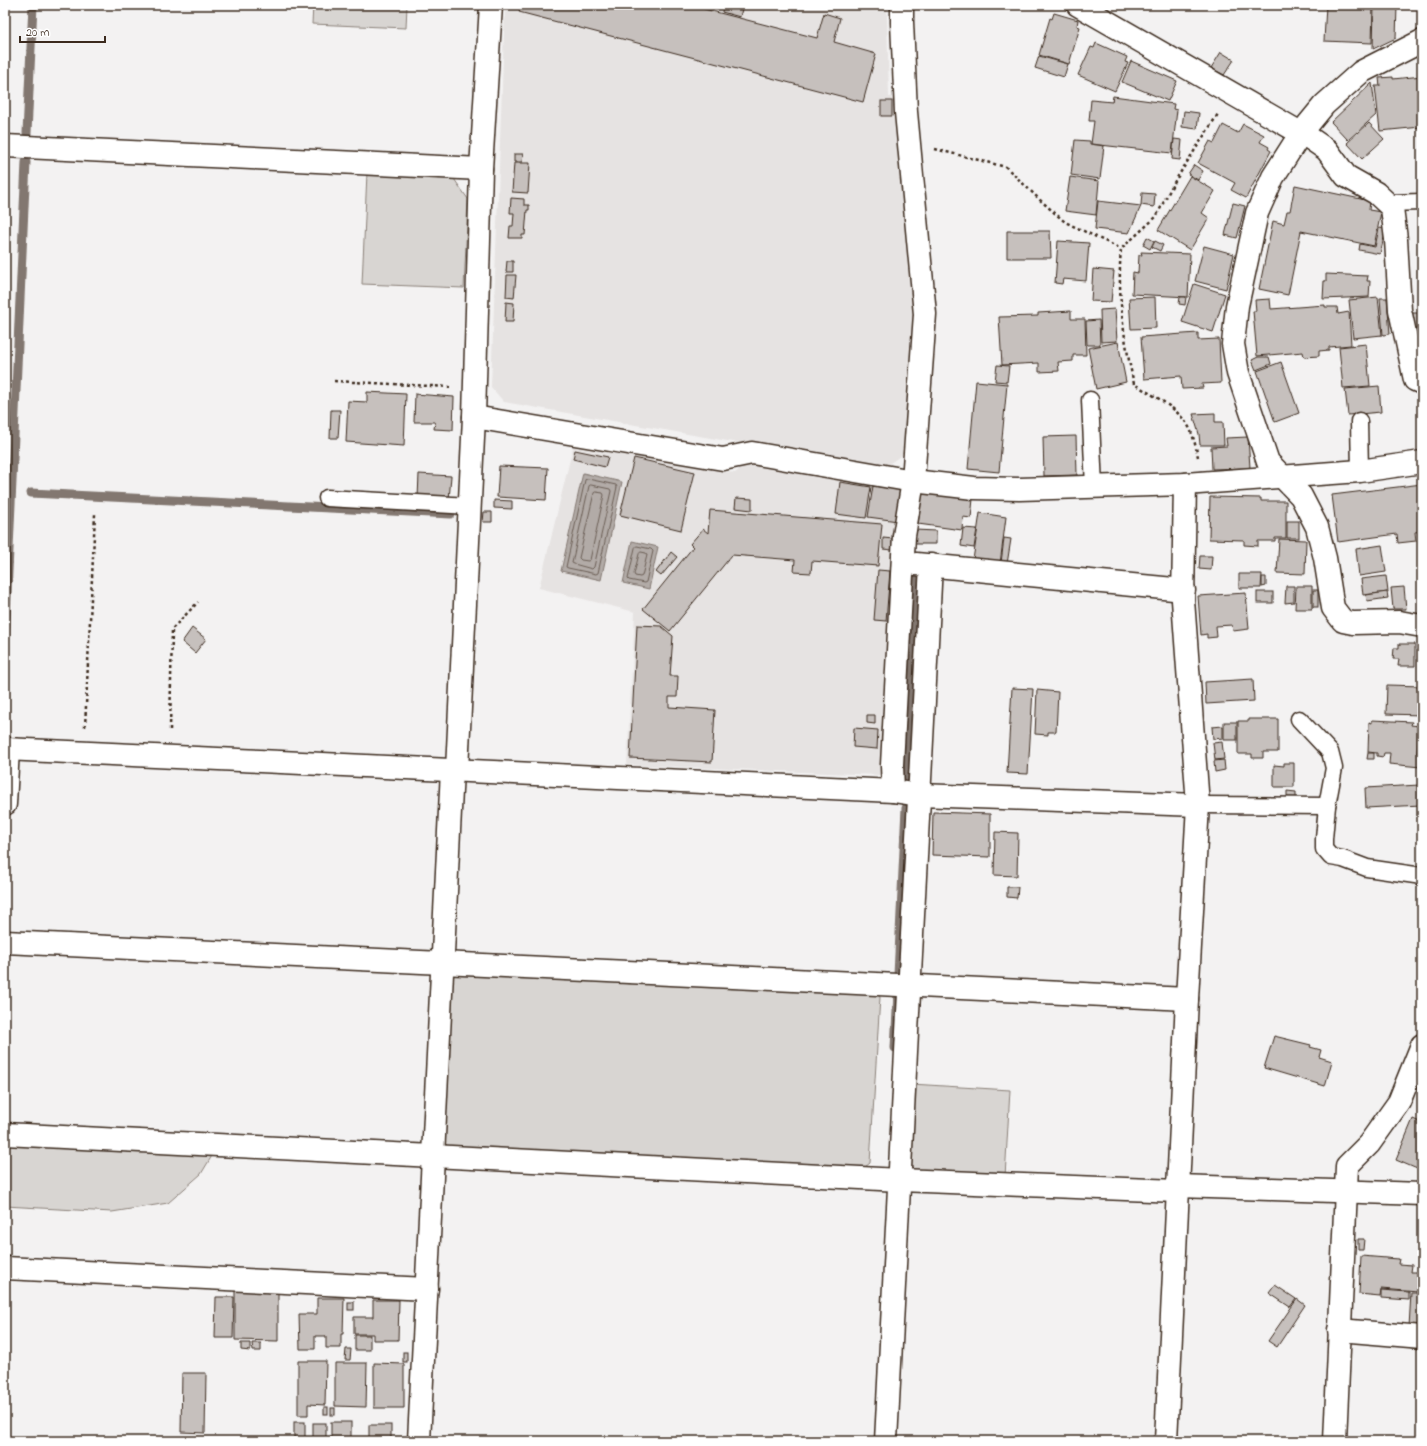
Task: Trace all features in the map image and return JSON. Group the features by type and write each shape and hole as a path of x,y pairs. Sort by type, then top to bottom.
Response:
{"street":[{"path":"419,1441 443,962 470,506 481,169 491,5"},
{"path":"892,791 892,765 904,536 913,481 925,314 909,142 902,5"},
{"path":"1078,5 1301,133 1327,150 1346,176 1376,193 1392,208 1396,239 1400,310 1415,380 1422,383"},
{"path":"1422,41 1361,72 1324,106 1301,133 1273,177 1257,213 1237,306 1233,344 1238,373 1268,462 1301,496 1317,527 1325,558 1333,608 1343,621 1353,623 1399,622 1422,626"},
{"path":"5,146 481,169"},
{"path":"474,417 723,459 752,453 913,481 974,488 1019,489 1195,483 1360,471 1422,462"},
{"path":"1166,1441 1187,999 1198,805 1184,608 1184,590 1195,483"},
{"path":"903,562 1184,590"},
{"path":"886,1441 931,565"},
{"path":"5,804 6,749 892,791 919,795 1198,805"},
{"path":"5,942 1187,999"},
{"path":"1335,1441 1347,1166 1368,1144 1399,1102 1422,1045"},
{"path":"5,1134 900,1180 1422,1194"},
{"path":"5,1268 427,1289"},
{"path":"1339,1330 1422,1337"}],"lane":[{"path":"1386,203 1422,202"},
{"path":"1090,400 1094,487"},
{"path":"1359,421 1360,471"},
{"path":"327,498 470,506"},
{"path":"1299,719 1330,752 1334,768 1327,806 1324,849 1331,857 1343,859 1367,868 1422,876"},
{"path":"1198,805 1327,806"}],"path":[{"path":"1195,483 1190,430 1182,417 1163,401 1134,384 1126,349 1119,273 1121,250 1156,217 1173,184 1231,93"},
{"path":"909,142 1006,167 1064,222 1121,250"},
{"path":"334,380 475,388"},
{"path":"84,753 95,514"},
{"path":"169,757 172,629 198,602"}],"shaded area":[{"path":"313,5 407,5 406,28 312,24"},
{"path":"505,5 888,5 889,97 901,96 918,310 909,450 883,468 504,402 491,387"},
{"path":"367,173 452,176 468,199 464,288 362,284"},
{"path":"573,447 735,473 750,460 906,488 884,772 880,775 627,765 635,612 539,588"},
{"path":"453,974 874,990 880,997 870,1163 865,1167 449,1147 444,1142"},
{"path":"911,1084 1010,1090 1005,1177 909,1171"},
{"path":"5,1143 213,1154 201,1174 168,1203 112,1212 5,1206"}],"water":[{"path":"583,473 622,482 601,580 561,571"},
{"path":"632,541 658,547 649,589 623,583"}],"building":[{"path":"520,5 705,5 704,9 817,38 824,13 840,18 834,42 876,54 863,102 519,12"},
{"path":"723,5 743,5 740,17 722,12"},
{"path":"1326,5 1373,5 1372,43 1324,41"},
{"path":"1374,5 1397,6 1396,38 1373,49"},
{"path":"1054,13 1078,20 1077,26 1080,27 1069,64 1039,55 1050,18 1052,19"},
{"path":"1096,43 1127,57 1125,62 1128,63 1115,91 1078,75 1091,47 1094,48"},
{"path":"1221,52 1234,60 1224,75 1211,68"},
{"path":"1039,56 1068,64 1064,77 1035,68"},
{"path":"1131,61 1177,81 1168,101 1122,82"},
{"path":"1422,76 1422,133 1421,127 1380,131 1375,86 1380,86 1379,78 1393,77 1393,79"},
{"path":"1372,83 1376,115 1348,140 1331,122"},
{"path":"1113,96 1174,104 1173,109 1177,110 1172,153 1091,144 1094,121 1089,121 1091,100 1112,102"},
{"path":"881,101 892,101 892,116 881,116"},
{"path":"1184,111 1199,113 1197,129 1182,127"},
{"path":"1369,123 1384,139 1362,159 1347,143"},
{"path":"1243,124 1264,135 1260,142 1269,147 1268,149 1271,151 1246,198 1231,190 1235,183 1198,163 1210,141 1214,143 1223,125 1238,133"},
{"path":"1174,139 1182,140 1180,160 1172,159"},
{"path":"1075,140 1090,141 1090,144 1104,146 1100,179 1071,175"},
{"path":"514,154 523,154 522,162 514,162"},
{"path":"514,163 530,163 528,193 512,192"},
{"path":"1194,165 1203,171 1198,180 1188,174"},
{"path":"1190,176 1215,191 1202,213 1209,218 1190,250 1158,230"},
{"path":"1070,177 1099,181 1096,215 1065,211"},
{"path":"1295,185 1370,201 1369,210 1381,212 1374,246 1301,231 1288,295 1259,289 1273,221 1284,224 1287,211 1290,211"},
{"path":"1142,193 1155,194 1154,207 1141,205"},
{"path":"511,198 524,199 524,205 529,205 529,210 527,210 525,235 522,235 522,238 509,238 510,226 513,226 514,213 510,213"},
{"path":"1098,201 1141,206 1129,233 1095,229"},
{"path":"1233,203 1245,206 1237,238 1225,235"},
{"path":"1379,228 1386,229 1380,254 1359,250 1360,244 1375,247"},
{"path":"1007,231 1050,231 1051,258 1007,258"},
{"path":"1147,237 1154,241 1150,249 1143,245"},
{"path":"1058,241 1089,243 1086,281 1063,279 1062,284 1055,283"},
{"path":"1155,241 1163,245 1160,251 1152,247"},
{"path":"1204,246 1234,254 1226,289 1195,281"},
{"path":"1141,252 1190,254 1188,297 1132,294 1133,272 1138,273 1139,255 1142,255"},
{"path":"507,261 513,261 513,272 506,272"},
{"path":"1093,269 1114,271 1111,302 1091,301"},
{"path":"1326,274 1368,276 1367,281 1370,281 1369,297 1323,299"},
{"path":"507,275 516,275 514,298 506,297"},
{"path":"1194,284 1225,294 1213,332 1182,322"},
{"path":"1155,297 1156,328 1131,329 1129,298"},
{"path":"1180,297 1186,297 1185,305 1179,304"},
{"path":"1378,297 1382,335 1353,338 1349,300"},
{"path":"1380,298 1387,298 1390,334 1383,335"},
{"path":"1270,299 1271,309 1325,305 1325,307 1337,307 1338,314 1349,312 1351,345 1329,347 1329,350 1319,351 1319,356 1304,357 1303,352 1257,356 1253,311 1256,311 1255,300"},
{"path":"506,302 514,303 513,322 505,322"},
{"path":"1115,309 1117,341 1101,342 1100,310"},
{"path":"1071,311 1071,319 1085,319 1086,355 1073,355 1073,361 1058,362 1059,371 1039,372 1039,363 1002,365 999,317 1038,316 1038,313"},
{"path":"1411,313 1422,313 1422,342 1412,343"},
{"path":"1099,320 1100,345 1087,345 1086,321"},
{"path":"1198,333 1198,340 1219,339 1221,383 1202,384 1203,388 1182,389 1181,376 1144,379 1141,337"},
{"path":"1118,342 1126,382 1096,389 1088,348"},
{"path":"1366,344 1370,386 1343,388 1339,347"},
{"path":"1258,357 1269,357 1271,364 1256,370 1252,360"},
{"path":"1281,362 1299,413 1275,422 1257,371"},
{"path":"997,365 1009,366 1007,382 995,381"},
{"path":"976,381 1007,384 999,472 968,469"},
{"path":"1379,386 1381,412 1348,415 1345,389"},
{"path":"367,392 406,394 404,446 346,442 348,401 367,402"},
{"path":"415,394 454,397 453,430 434,429 435,422 414,422"},
{"path":"331,410 340,410 338,438 330,438"},
{"path":"1215,413 1215,422 1223,422 1224,445 1200,445 1199,434 1193,414"},
{"path":"1076,436 1077,475 1044,476 1043,437"},
{"path":"1248,437 1250,468 1212,469 1211,447 1227,446 1226,438"},
{"path":"575,450 608,457 605,467 573,459"},
{"path":"634,458 695,472 681,530 620,515"},
{"path":"499,466 548,468 546,500 497,497"},
{"path":"419,474 451,476 449,500 418,498"},
{"path":"840,482 871,487 866,518 836,514"},
{"path":"1422,484 1422,531 1415,532 1416,541 1398,543 1397,534 1338,542 1332,495"},
{"path":"873,486 903,490 898,521 868,517"},
{"path":"922,492 973,499 971,518 963,517 962,530 918,524"},
{"path":"1210,497 1261,498 1261,501 1286,501 1286,538 1275,538 1275,541 1258,541 1258,546 1244,545 1244,540 1209,539"},
{"path":"736,498 752,499 752,510 735,508"},
{"path":"494,500 512,501 512,509 494,508"},
{"path":"710,510 882,524 878,566 812,561 811,573 794,572 795,560 732,555 670,631 643,609 693,547 690,544 703,529 708,533"},
{"path":"484,512 492,512 492,522 483,522"},
{"path":"980,513 1006,517 1000,564 973,560"},
{"path":"1287,521 1299,521 1299,538 1287,538"},
{"path":"963,528 977,529 974,548 961,546"},
{"path":"915,530 936,531 936,544 915,544"},
{"path":"883,538 893,539 892,550 883,549"},
{"path":"1004,538 1011,539 1007,564 1001,563"},
{"path":"1279,539 1306,540 1305,574 1277,573"},
{"path":"1382,545 1386,572 1359,576 1356,549"},
{"path":"671,552 677,557 661,576 656,572"},
{"path":"1200,556 1212,556 1211,570 1199,569"},
{"path":"878,570 890,571 886,621 874,620"},
{"path":"1239,574 1262,574 1261,588 1239,588"},
{"path":"1386,576 1388,592 1363,595 1361,579"},
{"path":"1262,577 1266,577 1266,586 1262,587"},
{"path":"1286,586 1294,586 1294,602 1285,603"},
{"path":"1296,586 1312,586 1312,609 1295,609"},
{"path":"1404,587 1406,609 1393,609 1391,588"},
{"path":"1313,590 1318,590 1318,607 1313,607"},
{"path":"1257,592 1273,592 1273,603 1257,603"},
{"path":"1387,592 1388,598 1367,601 1366,595"},
{"path":"1246,593 1249,629 1233,631 1232,625 1216,626 1217,637 1207,638 1207,634 1201,635 1198,596"},
{"path":"637,625 661,626 673,636 670,676 678,676 677,697 669,697 669,707 715,710 712,762 630,758"},
{"path":"192,628 206,639 195,653 182,642"},
{"path":"1399,644 1415,644 1415,666 1398,666 1399,659 1393,659 1394,648 1399,648"},
{"path":"1253,679 1254,701 1206,704 1205,682"},
{"path":"1387,685 1422,686 1422,715 1386,714"},
{"path":"1012,688 1033,689 1028,774 1007,773"},
{"path":"1037,690 1058,692 1056,732 1048,732 1048,735 1035,734"},
{"path":"867,715 875,715 875,724 867,723"},
{"path":"1249,719 1278,719 1278,752 1263,752 1263,758 1252,758 1252,754 1238,754 1238,721 1249,721"},
{"path":"1372,720 1412,722 1411,725 1419,726 1417,753 1422,753 1421,767 1389,764 1390,753 1384,753 1383,757 1377,756 1377,753 1368,752 1369,722 1372,723"},
{"path":"1224,722 1237,722 1237,740 1224,740"},
{"path":"1223,726 1223,738 1213,739 1212,727"},
{"path":"854,728 878,730 877,749 853,747"},
{"path":"1222,742 1224,759 1215,760 1213,743"},
{"path":"1368,753 1374,753 1374,759 1367,759"},
{"path":"1224,760 1225,770 1215,772 1214,761"},
{"path":"1284,763 1294,763 1294,787 1274,787 1274,765 1284,766"},
{"path":"1420,785 1421,805 1366,808 1365,788"},
{"path":"1287,791 1296,792 1296,798 1287,798"},
{"path":"933,812 990,814 990,857 932,855"},
{"path":"995,832 1018,833 1017,876 994,875"},
{"path":"1007,887 1018,887 1017,898 1007,897"},
{"path":"1274,1036 1311,1045 1310,1047 1321,1050 1319,1057 1332,1061 1325,1086 1264,1068"},
{"path":"1413,1119 1422,1123 1422,1171 1396,1160"},
{"path":"1358,1239 1364,1239 1363,1250 1358,1250"},
{"path":"1361,1256 1399,1259 1398,1264 1412,1265 1411,1272 1419,1272 1419,1274 1422,1274 1422,1290 1418,1290 1418,1292 1381,1289 1380,1296 1359,1294"},
{"path":"1275,1285 1296,1299 1290,1307 1269,1293"},
{"path":"235,1290 278,1291 278,1341 235,1340"},
{"path":"1381,1290 1409,1292 1409,1300 1381,1298"},
{"path":"1411,1293 1422,1293 1422,1327 1409,1327"},
{"path":"216,1297 234,1297 233,1338 215,1338"},
{"path":"317,1298 344,1298 341,1348 326,1348 326,1336 315,1336 315,1349 300,1349 299,1314 317,1314"},
{"path":"1297,1299 1305,1305 1277,1347 1268,1341"},
{"path":"373,1300 399,1300 398,1340 373,1340 373,1334 354,1334 354,1317 373,1317"},
{"path":"348,1302 354,1302 354,1310 348,1310"},
{"path":"355,1335 370,1335 370,1350 355,1350"},
{"path":"241,1343 250,1343 250,1351 241,1350"},
{"path":"252,1343 261,1343 261,1351 253,1351"},
{"path":"346,1349 351,1349 350,1360 345,1360"},
{"path":"403,1352 407,1352 407,1362 403,1362"},
{"path":"298,1361 326,1361 325,1405 308,1404 308,1415 298,1415"},
{"path":"335,1363 367,1363 366,1407 335,1406"},
{"path":"374,1363 404,1364 404,1408 374,1408"},
{"path":"182,1373 206,1373 205,1433 181,1432"},
{"path":"324,1407 328,1407 328,1414 324,1414"},
{"path":"331,1408 335,1408 335,1415 331,1415"},
{"path":"294,1422 305,1422 305,1441 294,1441"},
{"path":"331,1422 351,1422 351,1441 331,1441"},
{"path":"313,1423 326,1423 326,1441 313,1441"},
{"path":"369,1425 391,1425 391,1441 369,1441"}],"waterway":[{"path":"27,133 33,5"},
{"path":"5,640 26,162"},
{"path":"31,493 451,514"},
{"path":"907,778 916,579"},
{"path":"898,975 906,808"},
{"path":"895,1048 898,993"}]}
